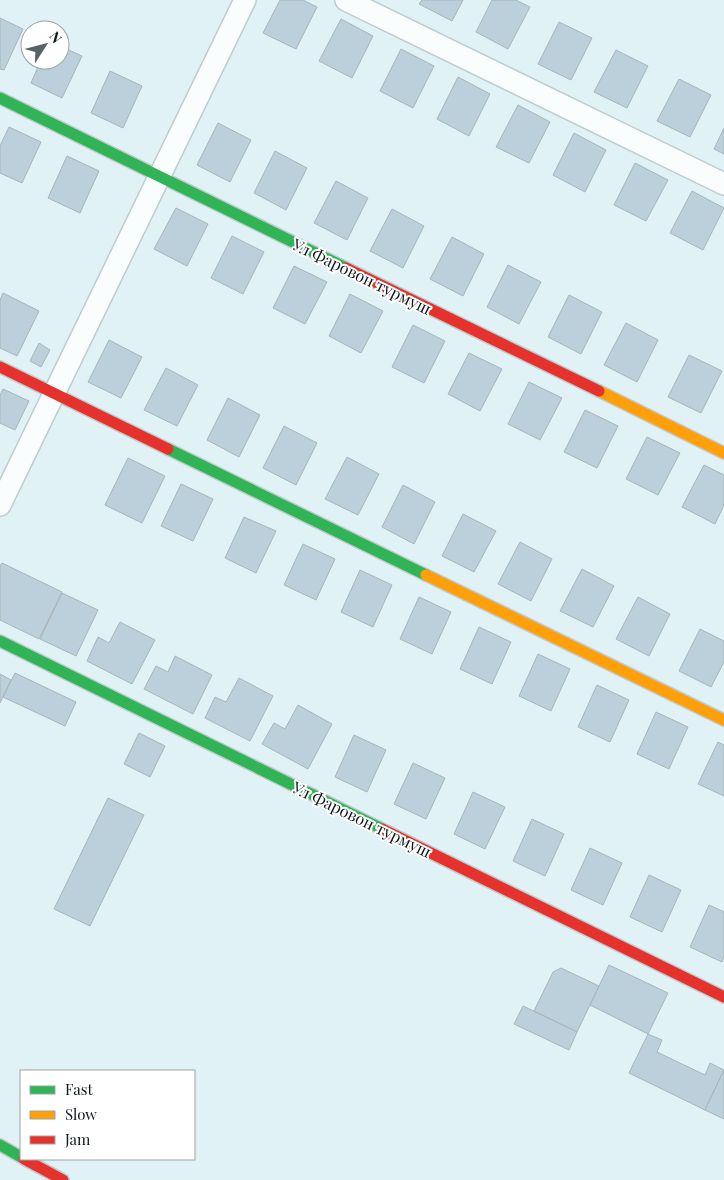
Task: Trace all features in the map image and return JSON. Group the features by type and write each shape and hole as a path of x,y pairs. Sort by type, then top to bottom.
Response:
{"street":[{"path":"0,505 245,0"},
{"path":"346,0 724,184"},
{"name":"Ул Фаровон турмуш","path":"0,98 724,453"},
{"path":"0,367 724,720"},
{"name":"Ул Фаровон турмуш","path":"0,641 724,997"},
{"path":"0,1146 20,1156"},
{"path":"27,1160 63,1180"}],"building":[{"path":"280,0 303,0 317,7 296,49 263,33"},
{"path":"422,0 463,0 452,21 419,4"},
{"path":"492,0 516,0 530,7 508,49 476,32"},
{"path":"0,18 20,28 20,35 4,70 0,69"},
{"path":"341,19 373,36 352,78 319,61"},
{"path":"559,22 592,38 571,80 538,64"},
{"path":"401,49 434,66 413,108 380,91"},
{"path":"616,50 648,66 627,108 594,92"},
{"path":"70,51 82,56 62,98 31,83 37,70 70,70"},
{"path":"110,71 142,86 123,128 91,113"},
{"path":"458,77 490,94 469,136 437,119"},
{"path":"679,79 711,95 690,137 657,121"},
{"path":"518,105 550,122 529,163 496,147"},
{"path":"218,123 251,140 230,182 197,165"},
{"path":"9,127 41,142 22,183 0,173 0,146"},
{"path":"724,128 724,154 714,149"},
{"path":"574,133 606,150 585,192 553,175"},
{"path":"275,151 307,168 286,210 254,193"},
{"path":"67,156 99,171 80,213 48,198"},
{"path":"635,163 668,180 646,221 614,205"},
{"path":"336,181 368,198 347,240 314,223"},
{"path":"692,191 724,208 703,250 670,233"},
{"path":"176,208 208,224 187,266 154,249"},
{"path":"392,209 424,226 403,268 370,251"},
{"path":"232,236 264,252 243,294 211,278"},
{"path":"452,237 484,254 463,296 430,279"},
{"path":"508,265 541,282 519,324 487,307"},
{"path":"294,266 327,282 305,324 273,308"},
{"path":"3,293 39,311 17,356 0,348 0,300"},
{"path":"350,294 383,311 361,353 329,336"},
{"path":"569,295 602,312 581,354 548,337"},
{"path":"626,323 658,340 637,382 604,365"},
{"path":"413,325 445,341 424,383 392,367"},
{"path":"109,340 142,357 121,398 88,382"},
{"path":"39,343 50,350 41,367 30,361"},
{"path":"469,353 502,369 480,411 448,394"},
{"path":"689,355 722,371 701,413 668,397"},
{"path":"166,368 198,385 177,426 144,410"},
{"path":"529,382 562,398 540,440 508,424"},
{"path":"3,389 29,401 15,430 0,423 0,395"},
{"path":"228,398 260,415 239,457 207,440"},
{"path":"585,410 618,426 597,468 564,452"},
{"path":"284,426 317,443 296,485 263,468"},
{"path":"647,437 680,453 658,495 626,479"},
{"path":"347,457 379,474 358,515 325,499"},
{"path":"128,458 165,476 142,523 105,505"},
{"path":"704,465 724,475 724,505 715,524 682,507"},
{"path":"181,484 213,499 193,541 161,526"},
{"path":"403,485 435,502 414,544 382,527"},
{"path":"463,514 496,531 474,572 442,556"},
{"path":"244,517 276,531 256,573 225,558"},
{"path":"520,542 552,559 531,601 498,584"},
{"path":"303,544 335,559 316,600 284,585"},
{"path":"2,563 62,592 39,639 0,620 0,566"},
{"path":"582,569 614,586 593,627 560,611"},
{"path":"360,570 392,585 373,627 341,612"},
{"path":"62,593 98,610 76,656 40,639"},
{"path":"419,597 451,612 432,654 400,639"},
{"path":"638,597 670,614 649,656 616,639"},
{"path":"120,622 155,640 132,684 87,661 98,637 109,643"},
{"path":"479,627 511,642 492,684 460,669"},
{"path":"700,629 724,641 724,662 711,687 679,671"},
{"path":"538,654 570,669 551,711 519,696"},
{"path":"175,656 212,675 193,714 144,689 156,666 168,672"},
{"path":"15,673 76,702 65,726 3,697"},
{"path":"0,674 11,680 0,703"},
{"path":"239,678 273,696 250,741 205,718 215,697 226,702"},
{"path":"597,685 629,700 610,742 578,727"},
{"path":"298,705 332,724 308,769 262,744 274,723 285,729"},
{"path":"656,712 688,727 669,769 637,754"},
{"path":"139,733 165,746 150,777 124,764"},
{"path":"354,735 386,750 367,792 335,777"},
{"path":"718,742 724,745 724,796 698,784"},
{"path":"413,763 445,778 426,819 394,804"},
{"path":"473,792 505,807 485,849 454,834"},
{"path":"108,798 144,815 90,926 54,909"},
{"path":"532,819 564,834 545,876 513,861"},
{"path":"590,848 622,863 603,905 571,890"},
{"path":"649,875 681,890 662,932 630,917"},
{"path":"709,905 724,912 724,956 722,962 690,947"},
{"path":"609,965 668,993 648,1034 590,1005"},
{"path":"561,968 599,986 577,1032 534,1011 553,972"},
{"path":"523,1006 577,1032 569,1050 514,1024"},
{"path":"648,1034 662,1040 657,1052 705,1075 710,1063 724,1070 705,1110 629,1073"},
{"path":"724,1070 724,1119 705,1110"}],"traffic: fast":[{"path":"0,98 346,268"},
{"path":"168,449 426,575"},
{"path":"0,641 382,829"},
{"path":"0,1145 20,1156"}],"traffic: slow":[{"path":"599,391 724,453"},
{"path":"426,575 724,720"}],"traffic: jam":[{"path":"346,268 599,391"},
{"path":"0,367 168,449"},
{"path":"382,829 724,997"},
{"path":"26,1160 63,1180"}]}
